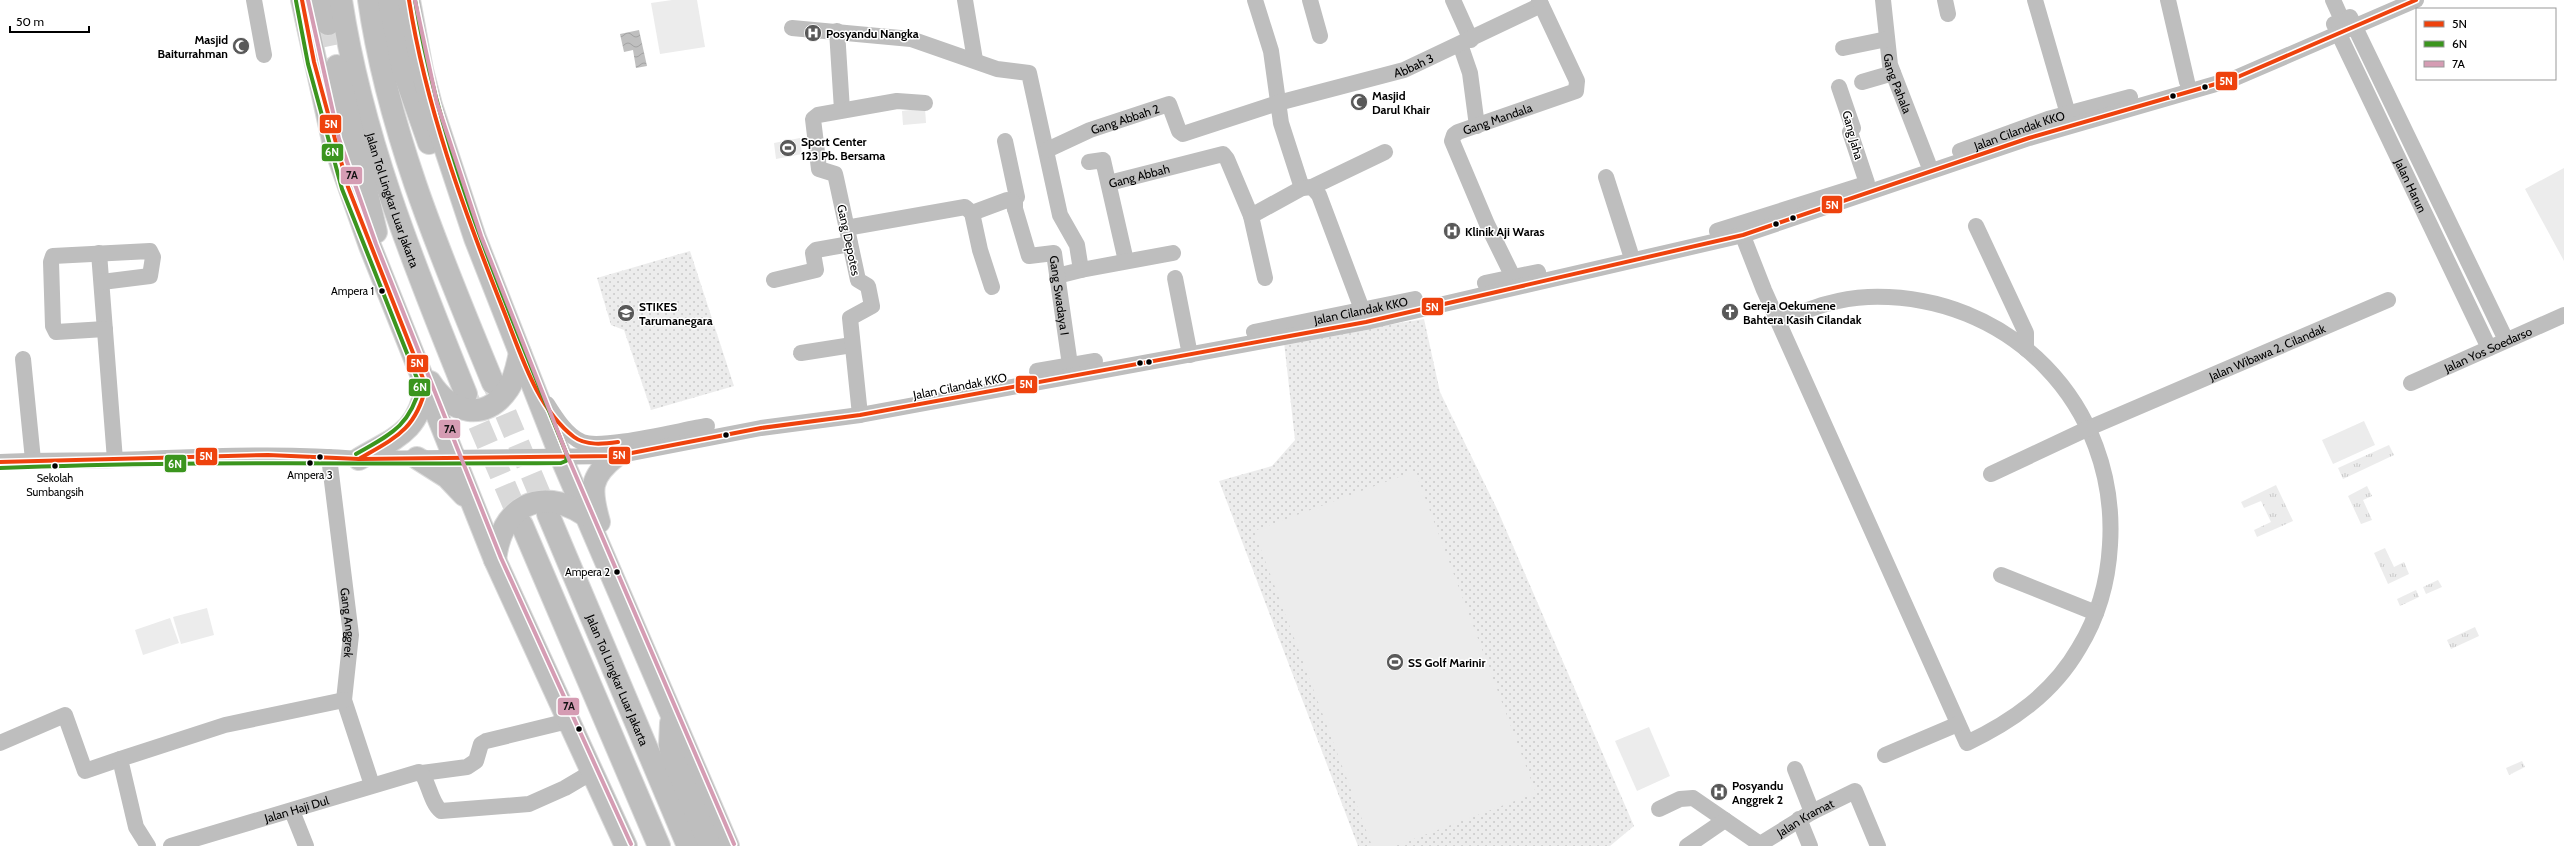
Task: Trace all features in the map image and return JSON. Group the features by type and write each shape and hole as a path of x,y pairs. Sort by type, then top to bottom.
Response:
{"highway":[{"path":"302,0 334,141 348,187 387,292 416,360 453,458 495,560 624,840"},
{"path":"324,0 328,24"},
{"name":"Jalan Tol Lingkar Luar Jakarta","path":"341,0 363,110 381,172 410,255 466,394"},
{"path":"369,0 389,98 409,164 436,243 493,383"},
{"path":"388,0 403,69 414,106 449,193 475,238"},
{"path":"409,0 422,70 431,105 475,238 561,457 728,846"},
{"path":"337,66 370,204 387,292"},
{"path":"416,360 437,393 447,402 468,411 485,408 500,400 509,388 524,362"},
{"path":"359,459 395,437 416,420 422,407 426,386"},
{"path":"604,558 593,488 600,468 616,456"},
{"path":"417,458 447,477 474,509"},
{"path":"495,560 497,540 505,523 518,510 534,502 552,501 570,505 585,514"},
{"name":"Jalan Tol Lingkar Luar Jakarta","path":"548,514 688,846"},
{"path":"522,525 659,846"},
{"path":"671,714 670,745 672,756 710,846"}],"street":[{"path":"254,0 264,54"},
{"path":"965,0 975,60"},
{"path":"1254,0 1272,51 1280,123 1307,188 1319,195 1365,316"},
{"path":"1310,0 1320,36"},
{"path":"1453,0 1466,42 1477,126"},
{"name":"Gang Pahala","path":"1883,0 1890,65 1928,163"},
{"path":"2035,0 2068,114"},
{"path":"2168,0 2187,82"},
{"path":"2333,0 2344,24"},
{"name":"Jalan Cilandak KKO","path":"0,462 33,460 116,460 170,456 329,457 359,459 616,456 824,414 881,406 1190,350 1365,316 1741,230 2029,138 2233,79 2344,24 2388,0"},
{"name":"Jalan Cilandak KKO","path":"1468,293 1513,277 1741,230 2024,127 2222,72 2344,24 2416,0"},
{"name":"Abbah 3","path":"1278,103 1386,76 1422,63 1466,42 1540,3"},
{"name":"Gang Mandala","path":"1513,277 1487,224 1452,140 1454,135 1576,91 1577,81 1540,3"},
{"name":"Jalan Harun","path":"2344,24 2506,340"},
{"name":"Jalan Harun","path":"2344,24 2489,348"},
{"path":"792,28 911,39 975,60 997,69 1029,73 1060,215 1077,245 1081,270"},
{"path":"836,31 842,110 897,101 925,103"},
{"path":"1843,48 1887,39"},
{"path":"1862,82 1893,73"},
{"name":"Gang Jaha","path":"1838,87 1853,128 1850,132 1867,183"},
{"name":"Gang Abbah 2","path":"1047,150 1090,130 1169,104 1179,131 1183,134 1278,103"},
{"name":"Gang Depotes","path":"842,110 814,116 819,169 834,174 858,280 868,286 872,306 850,318 857,395 860,409"},
{"path":"1005,141 1018,197 1015,199 1015,209"},
{"path":"1251,216 1385,152"},
{"name":"Gang Abbah","path":"1126,261 1109,183 1223,154 1227,159 1251,216 1265,278"},
{"path":"1089,162 1103,160 1109,183"},
{"path":"1606,177 1630,252"},
{"path":"972,212 1007,200 1013,202 1015,209"},
{"path":"846,228 965,207 972,212 980,250 992,288"},
{"name":"Gang Swadaya I","path":"1015,209 1029,256 1054,253 1070,365"},
{"path":"1976,226 2026,333 2026,349"},
{"path":"1741,230 1778,320 1967,743 2000,727 2030,706 2056,680 2079,648 2096,613 2109,567 2112,520 2105,473 2089,428 2075,403 2057,379 2026,349 1981,320 1956,309 1912,299 1867,297 1821,304 1778,320"},
{"path":"774,280 816,270 813,253 816,250 850,244"},
{"path":"102,282 150,276 153,257 150,251 140,250 53,256 50,262 53,326 56,332 61,333 105,329"},
{"path":"1057,276 1173,252"},
{"path":"99,253 116,460"},
{"path":"1175,278 1190,350"},
{"name":"Jalan Wibawa 2, Cilandak","path":"1991,474 2089,428 2148,405 2388,300"},
{"name":"Jalan Yos Soedarso","path":"2411,383 2564,315"},
{"path":"801,353 852,346"},
{"name":"Jalan Cilandak KKO","path":"881,406 1070,365 1190,350"},
{"path":"23,359 33,460"},
{"name":"Jalan Cilandak KKO","path":"524,362 556,418 568,432 582,442 612,443 755,418 824,414"},
{"name":"Gang Anggrek","path":"329,457 351,635 344,700 372,785"},
{"path":"2001,575 2096,613"},
{"path":"0,743 64,715 85,771 225,725 344,700"},
{"name":"Jalan Haji Dul","path":"171,846 292,811 372,785 422,773 467,767 476,761 481,744 486,741 568,721"},
{"path":"1885,756 1958,724"},
{"path":"120,759 136,827 148,846"},
{"path":"1795,769 1810,846"},
{"path":"422,773 434,806 440,811 529,804 592,772"},
{"name":"Jalan Kramat","path":"1758,845 1805,815 1855,791 1878,846"},
{"path":"1659,809 1680,799 1693,798 1758,845"},
{"path":"292,811 306,846"},
{"path":"1688,846 1725,820"}],"green space":[{"path":"672,0 697,0 705,47 660,54 651,3"},
{"path":"925,108 926,123 903,125 902,111"},
{"name":"Sport Center 123 Pb. Bersama","path":"800,138 802,154 776,159 774,143"},
{"path":"2564,168 2564,261 2525,189"},
{"path":"690,251 734,386 651,410 624,330 611,325 597,278"},
{"path":"1424,319 1440,392 1497,509 1634,826 1610,846 1358,846 1219,481 1272,466 1295,440 1284,342"},
{"path":"2364,421 2375,445 2333,464 2322,440"},
{"path":"2389,445 2394,455 2343,479 2338,468"},
{"name":"SS Golf Marinir","path":"1415,471 1536,793 1395,846 1372,846 1254,531"},
{"path":"2276,485 2293,521 2257,537 2254,530 2271,522 2261,501 2244,508 2241,502"},
{"path":"2367,486 2372,496 2363,500 2372,520 2361,524 2348,496"},
{"path":"2385,548 2394,567 2404,562 2409,574 2388,584 2374,553"},
{"path":"2438,580 2442,587 2426,594 2423,587"},
{"path":"2416,590 2419,597 2400,606 2397,599"},
{"path":"207,608 214,635 181,644 173,617"},
{"path":"170,618 179,643 143,655 135,630"},
{"path":"2475,627 2479,636 2451,649 2447,640"},
{"path":"1649,727 1670,776 1637,791 1615,741"},
{"path":"2522,761 2525,767 2509,775 2506,768"}],"water":[{"path":"639,30 647,66 636,68 633,50 624,52 620,34"}],"tunnel":[{"path":"328,24 337,66"},
{"path":"493,383 548,514"},
{"path":"466,394 522,525"}],"transit line":[{"name":"5N","path":"302,0 314,62 348,187 426,386 422,401 410,423 393,438 359,459"},
{"name":"7A","path":"308,0 339,139 376,244 501,558 631,844"},
{"name":"5N","path":"409,0 425,79 447,157 516,343 539,395 549,411 561,425 579,440 601,444 618,442"},
{"name":"6N","path":"0,468 210,463 561,463 566,461 567,455 499,287 459,175 441,117 415,0"},
{"name":"7A","path":"415,0 437,103 481,236 567,455 734,844"},
{"name":"5N","path":"0,462 268,455 359,459 616,456 761,428 860,415 1366,322 1743,235 2029,138 2233,79 2416,0"},
{"name":"6N","path":"296,1 308,64 342,189 420,386 416,400 404,421 388,435 356,454"}],"place":[{"name":"Posyandu Nangka","path":"813,33"},
{"name":"Masjid Baiturrahman","path":"241,46"},
{"name":"Masjid Darul Khair","path":"1359,102"},
{"name":"Sport Center 123 Pb. Bersama","path":"788,148"},
{"name":"Klinik Aji Waras","path":"1452,231"},
{"name":"Ampera 1","path":"382,291"},
{"name":"Gereja Oekumene Bahtera Kasih Cilandak","path":"1730,312"},
{"name":"STIKES Tarumanegara","path":"626,313"},
{"name":"Ampera 3","path":"310,463"},
{"name":"Sekolah Sumbangsih","path":"55,466"},
{"name":"Ampera 2","path":"617,572"},
{"name":"SS Golf Marinir","path":"1395,662"},
{"name":"Posyandu Anggrek 2","path":"1719,792"}]}
